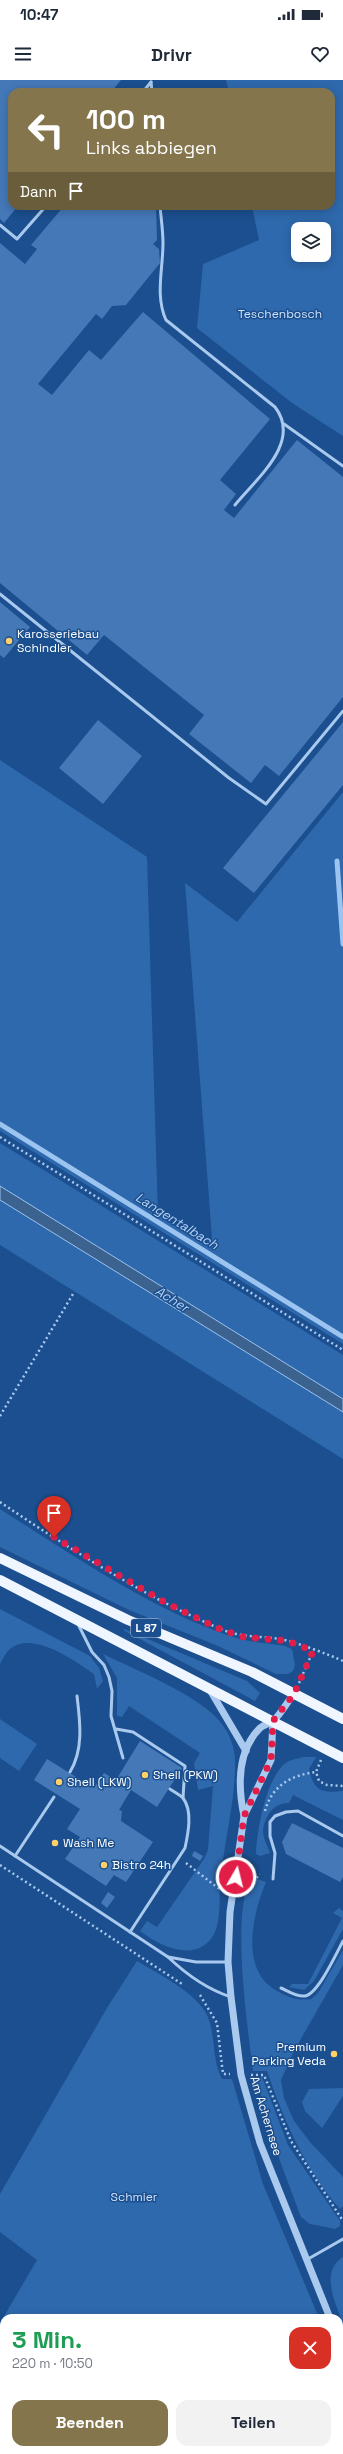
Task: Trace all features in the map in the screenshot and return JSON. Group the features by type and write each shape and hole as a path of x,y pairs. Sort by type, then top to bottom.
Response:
{"main road":[{"name":"L 87","path":"0,1558 128,1620 197,1648 343,1719"},
{"name":"L 87","path":"0,1580 343,1758"}],"street":[{"path":"208,1688 246,1751"},
{"path":"244,1816 240,1798 242,1764 246,1751 260,1728 273,1721 294,1694"},
{"path":"244,1816 271,1760 273,1721"},
{"name":"Am Achernsee","path":"244,1816 229,1926 228,1962 241,2075 260,2143 328,2314"}],"lane":[{"path":"0,225 17,240 43,210"},
{"path":"160,210 163,244 159,296 161,309 166,320 275,407 282,416 284,424 284,440 277,454 235,505"},
{"path":"284,424 343,466"},
{"path":"0,594 229,778 266,804 343,711"},
{"path":"75,1618 92,1652 104,1665 109,1677 112,1691 111,1716 116,1729 123,1758"},
{"path":"70,1772 76,1762 81,1729 77,1696"},
{"path":"116,1729 133,1732 186,1766 183,1798 188,1813 188,1832 185,1848 130,1932"},
{"path":"170,1789 183,1798"},
{"path":"15,1856 54,1797"},
{"path":"273,1879 275,1853 270,1836 270,1822 275,1816 286,1812 298,1812 343,1836"},
{"path":"0,1846 168,1957 184,1972 212,1991 231,1997"},
{"path":"281,1988 294,1994 305,1996 314,1992 343,1941"},
{"path":"168,1957 196,1962 228,1962"},
{"path":"306,2260 343,2239"}],"path":[{"path":"0,1137 343,1350"},
{"path":"0,1416 73,1294"},
{"path":"0,1502 42,1530 166,1603 222,1630 244,1637 288,1641 343,1661"},
{"path":"294,1694 313,1651"},
{"path":"270,1822 265,1815 266,1809 276,1792 287,1780 299,1774 316,1772"},
{"path":"179,1858 218,1888 233,1891 250,1885 260,1874"},
{"path":"0,1865 189,1988"},
{"path":"195,1992 201,1996 217,2023 223,2074 264,2075 291,2141 343,2221"}],"green space":[{"name":"Teschenbosch","path":"226,80 343,80 343,436 292,403 197,328 203,264 259,240 253,210 335,210 335,88 228,88"},
{"path":"0,760 147,857 158,1215 204,1244 212,1238 185,883 237,922 343,792 343,1344 0,1131"},
{"path":"0,1143 343,1355 343,1399 0,1186"},
{"path":"0,1200 343,1412 343,1459 0,1245"},
{"path":"0,1509 116,1582 178,1615 240,1639 285,1646 292,1649 295,1665 293,1671 288,1674 276,1674 218,1646 129,1610 0,1547"},
{"path":"0,1609 90,1656 99,1668 103,1681 97,1689 94,1674 65,1655 42,1645 30,1643 19,1644 9,1650 0,1664"},
{"path":"124,1629 247,1681 260,1693 255,1701 123,1630"},
{"path":"103,1654 167,1684 199,1704 222,1724 230,1737 233,1746 235,1756 235,1777 221,1874 218,1923 214,1935 210,1940 202,1947 194,1950 185,1951 165,1946 140,1931 147,1921 157,1927 204,1859 208,1850 213,1786 198,1790 194,1763 200,1753 129,1706 122,1717 117,1716 117,1678"},
{"path":"0,1719 37,1744 19,1771 0,1758"},
{"path":"303,1757 316,1757 309,1769 316,1787 330,1792 343,1791 343,1820 293,1795 289,1803 284,1803 274,1808 265,1821 263,1834 270,1853 260,1856 256,1854 258,1833 263,1808 271,1784 285,1763"},
{"path":"252,1877 266,1882 256,1911 252,1942 258,1971 266,1983 279,1992 291,1997 302,2000 311,1999 318,1993 343,1950 343,1965 294,2051 281,2080 284,2098 294,2121 310,2142 343,2177 343,2206 340,2209 316,2178 297,2144 288,2126 267,2071 253,2071 242,1971 241,1942 242,1915 246,1893"},
{"path":"339,1908 343,1911 343,1929 314,1981 304,1990 289,1987 292,1984 308,1984 342,1918 333,1913"},
{"name":"Schmier","path":"137,1961 180,1987 199,2003 206,2013 210,2023 219,2072 222,2079 232,2079 263,2184 317,2314 5,2314 37,2260 0,2232 0,2194 107,2008"},
{"path":"262,2077 288,2145 340,2221 340,2226 335,2229 310,2224 301,2217 280,2161 256,2078"},
{"path":"343,2088 343,2096 322,2128 305,2111 302,2102 309,2089"},
{"path":"343,2257 343,2314 340,2314 331,2288 332,2271 336,2263"}],"water":[{"name":"Acher","path":"0,1186 343,1399 343,1412 0,1200"}],"building":[{"path":"0,80 121,80 114,88 8,88 8,210 15,210 4,223 0,219"},
{"path":"61,210 156,210 157,240 153,244 159,249 160,263 126,305 112,306 102,319 96,314 38,384 52,395 89,350 101,360 143,312 270,419 220,480 236,494 224,510 234,518 297,440 343,477 343,697 279,776 265,765 251,783 189,734 204,715 104,635 87,655 0,583 0,243 25,264 37,249 31,245"},
{"name":"Karosseriebau Schindler","path":"0,602 30,627 4,658 0,655"},
{"path":"98,720 142,756 103,804 59,768"},
{"path":"343,722 343,785 254,893 223,868"},
{"path":"140,1741 182,1768 157,1807 131,1790 119,1810 122,1811 121,1821 153,1842 126,1882 114,1875 106,1886 65,1859 80,1837 67,1829 80,1809 34,1780 47,1759 94,1788 104,1773 116,1780"},
{"path":"292,1823 343,1848 343,1877 340,1882 286,1854 282,1842"},
{"path":"194,1851 203,1856 200,1861 192,1856"},
{"path":"108,1892 115,1897 107,1908 101,1903"}],"waterway":[{"path":"337,861 343,944"},
{"name":"Langentalbach","path":"0,1124 343,1337"}],"place":[{"name":"Karosseriebau Schindler","path":"9,641"},
{"name":"Shell (PKW)","path":"145,1775"},
{"name":"Shell (LKW)","path":"59,1782"},
{"name":"Wash Me","path":"55,1843"},
{"name":"Bistro 24h","path":"104,1865"},
{"name":"Premium Parking Veda","path":"334,2054"}],"route":[{"path":"54,1537 166,1603 222,1630 244,1637 288,1641 313,1651 294,1694 273,1721 271,1760 260,1788 244,1816 236,1877"}]}
